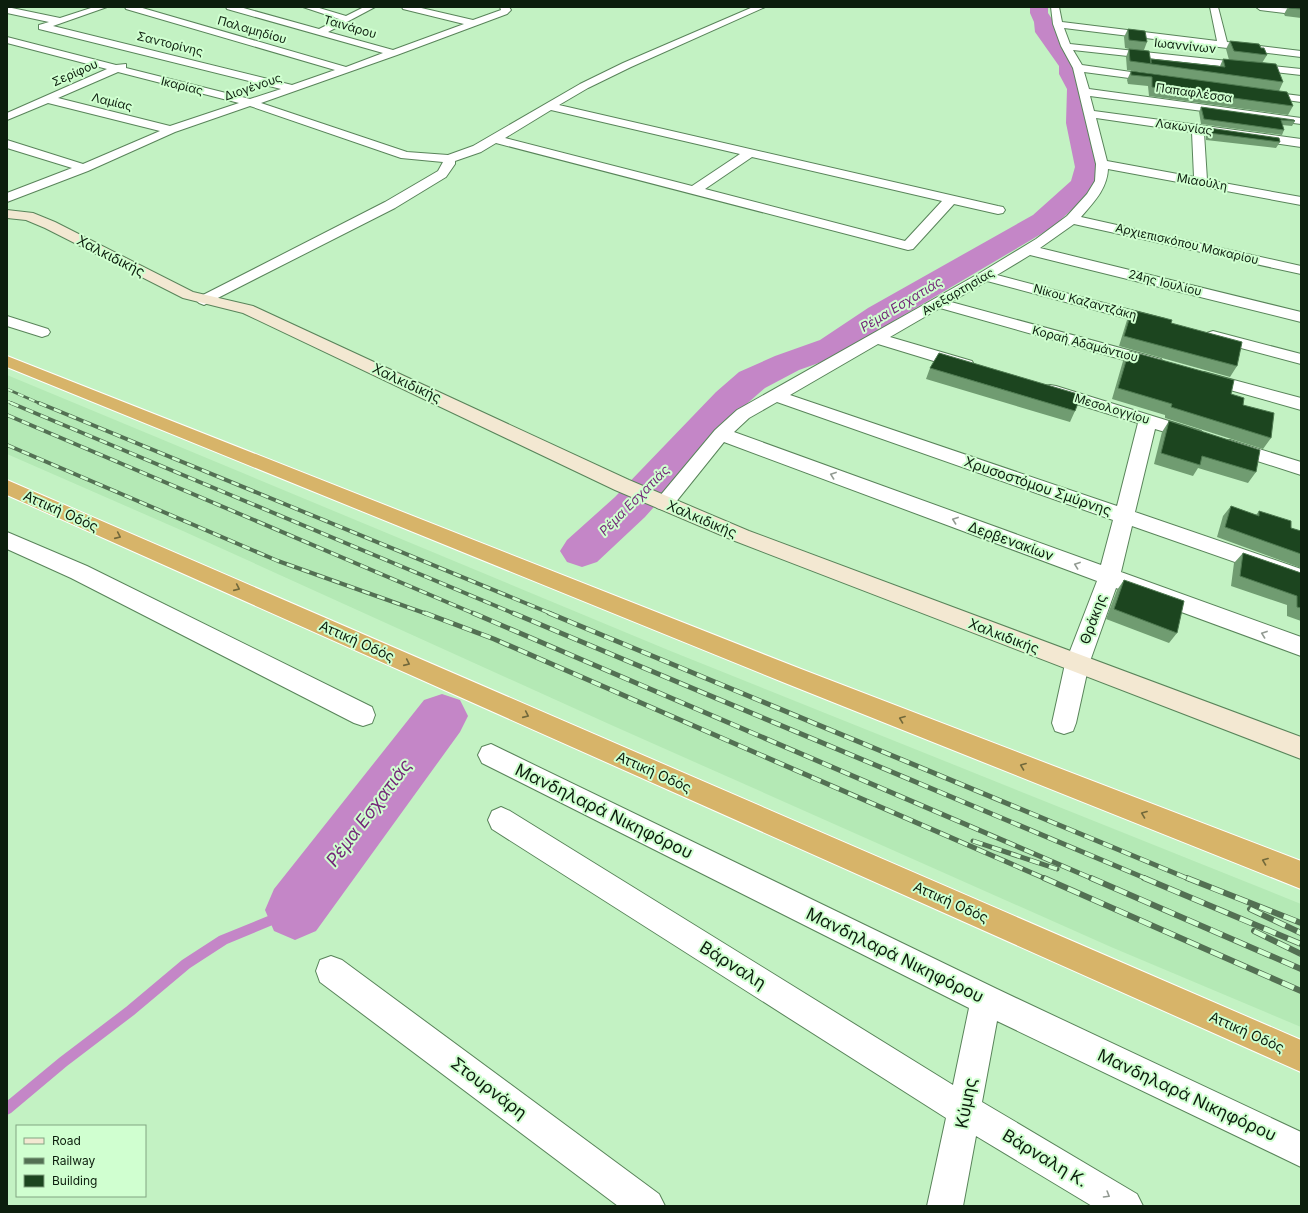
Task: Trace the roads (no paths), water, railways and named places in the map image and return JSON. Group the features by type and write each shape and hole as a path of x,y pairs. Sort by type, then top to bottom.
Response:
{"highway":[{"path":"7,361 785,673 1301,875"},
{"name":"Αττική Οδός","path":"7,487 1301,1056"}],"street":[{"path":"7,10 60,21 102,7"},
{"name":"Παλαμηδίου","path":"129,7 346,70"},
{"name":"Ταινάρου","path":"230,7 322,31 394,53"},
{"path":"308,7 347,19"},
{"path":"322,31 371,7"},
{"path":"406,7 474,23"},
{"name":"Διογένους","path":"7,198 84,168 171,130 248,102 394,53 504,12 507,10 504,7"},
{"path":"204,300 390,205 442,174 449,164 449,159 477,149 496,139 548,106 584,86 627,65 761,7"},
{"name":"Ανεξαρτησίας","path":"657,499 721,434 743,414 1029,250 1072,219 1097,190 1101,181 1102,164 1078,68 1066,46 1058,24 1055,7"},
{"path":"1214,7 1223,44"},
{"path":"1260,7 1301,12"},
{"path":"239,18 252,13"},
{"name":"Σαντορίνης","path":"60,21 40,28 154,53 291,88"},
{"path":"1058,24 1301,54"},
{"path":"206,30 219,25"},
{"path":"435,29 448,32"},
{"path":"7,39 22,34"},
{"name":"Ικαρίας","path":"7,39 116,69 248,102 405,155 449,159"},
{"name":"Ιωαννίνων","path":"1066,46 1301,72"},
{"path":"1262,49 1297,120"},
{"name":"Σερίφου","path":"7,117 154,53"},
{"path":"1078,68 1170,81"},
{"name":"Παπαφλέσσα","path":"1084,92 1297,120"},
{"path":"1247,92 1301,99"},
{"name":"Λαμίας","path":"47,99 171,130"},
{"path":"548,106 998,210"},
{"name":"Λακωνίας","path":"1090,114 1301,143"},
{"path":"1198,129 1201,182"},
{"path":"496,139 908,246 951,199"},
{"path":"7,144 84,168"},
{"path":"695,190 749,153"},
{"name":"Μιαούλη","path":"1102,164 1301,201"},
{"name":"Χαλκιδικής","path":"7,214 28,216 50,224 183,292 204,300 248,309 622,485 742,536 1301,748"},
{"name":"Αρχιεπισκόπου Μακαρίου","path":"1072,219 1301,270"},
{"name":"24ης Ιουλίου","path":"1029,250 1301,317"},
{"name":"Νίκου Καζαντζάκη","path":"986,276 1170,325"},
{"name":"Κοραή Αδαμάντιου","path":"938,303 1301,404"},
{"path":"7,322 42,332"},
{"path":"1201,333 1301,359"},
{"path":"877,338 982,370"},
{"name":"Μεσολογγίου","path":"1035,386 1148,420 1301,469"},
{"name":"Χρυσοστόμου Σμύρνης","path":"774,395 1301,577"},
{"name":"Θράκης","path":"1064,723 1077,664 1108,576 1125,516 1148,420"},
{"name":"Δερβενακίων","path":"721,434 1301,647"},
{"path":"7,540 78,572 363,715"},
{"name":"Μανδηλαρά Νικηφόρου","path":"491,755 986,1000 1301,1150"},
{"name":"Βάρναλη","path":"501,820 965,1111"},
{"name":"Στουρνάρη","path":"330,971 647,1206"},
{"name":"Κύμης","path":"945,1206 986,1000"},
{"name":"Βάρναλη Κ.","path":"965,1111 1125,1206"}],"waterway":[{"name":"Ρέμα Εσχατιάς","path":"582,551 630,507 729,400 752,380 787,363 832,347 880,315 1043,221 1084,184 1088,167 1078,123 1078,89 1070,74 1070,66 1045,32 1044,22 1039,13 1039,7"},
{"name":"Ρέμα Εσχατιάς","path":"295,910 442,716"},
{"path":"7,1109 63,1062 130,1011 186,964 223,940 295,910"}],"railway":[{"path":"7,389 41,404"},
{"path":"7,401 11,403"},
{"path":"11,403 515,614"},
{"path":"39,403 552,614"},
{"path":"7,415 475,614"},
{"path":"7,445 278,561 427,614"},
{"path":"425,613 494,639 1046,879"},
{"path":"473,613 1093,879"},
{"path":"513,613 1147,879"},
{"path":"549,613 1189,879"},
{"path":"973,841 1057,869"},
{"path":"1044,878 1301,991"},
{"path":"1091,878 1301,969"},
{"path":"1144,878 1301,944"},
{"path":"1187,878 1301,923"},
{"path":"1250,909 1301,933"},
{"path":"1254,931 1301,954"}]}
